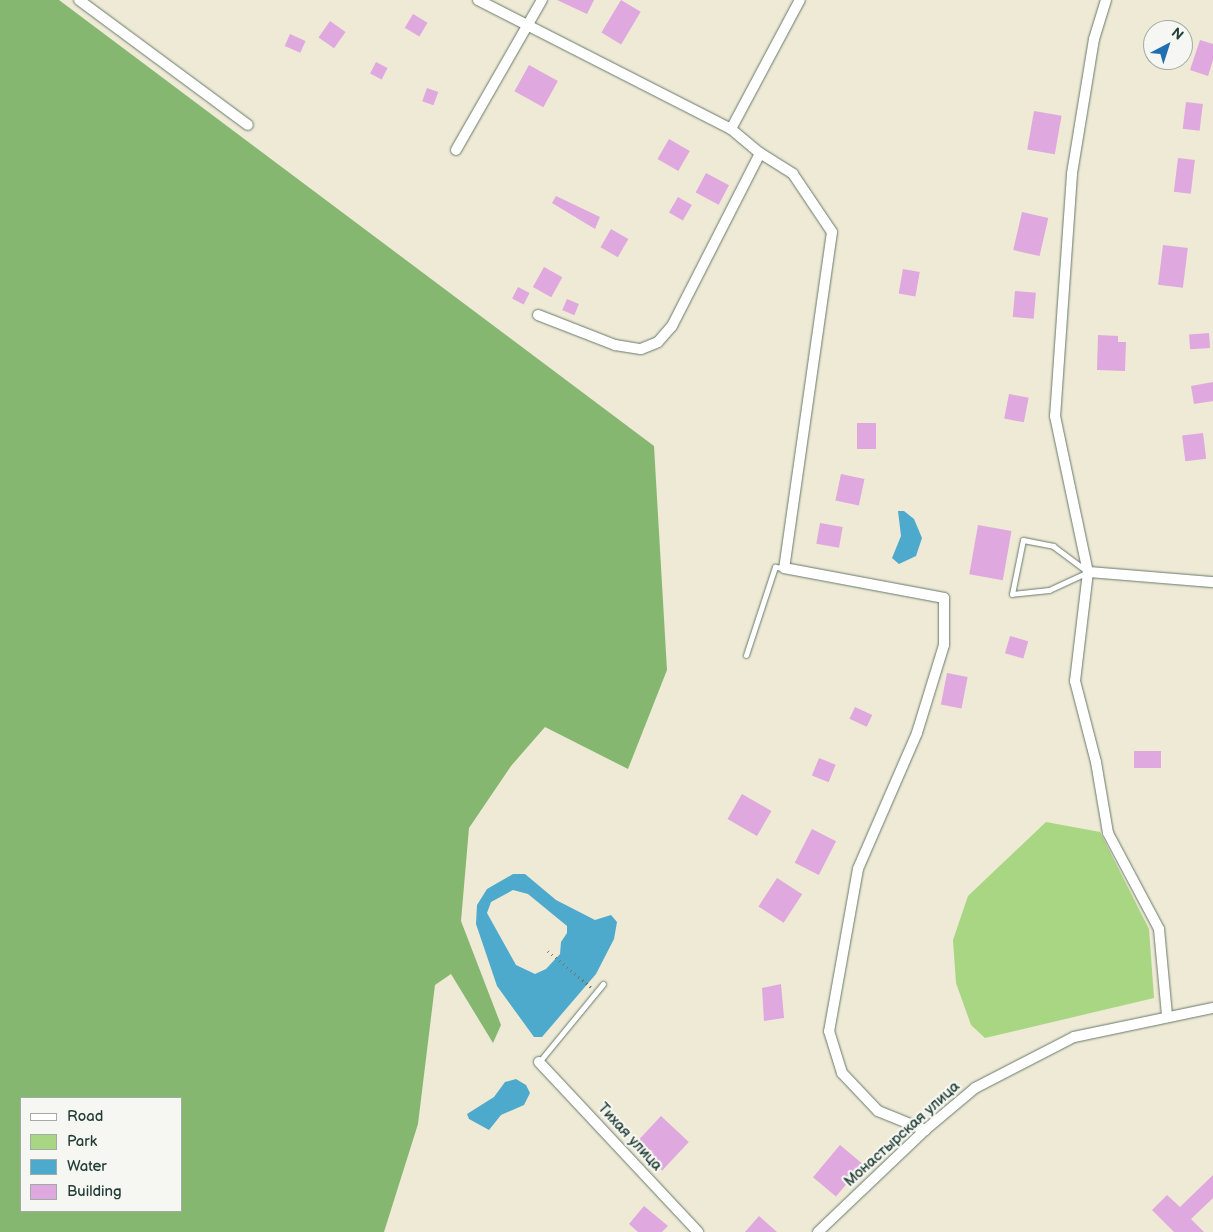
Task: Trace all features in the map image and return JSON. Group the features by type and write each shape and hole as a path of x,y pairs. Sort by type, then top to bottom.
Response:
{"street":[{"path":"79,0 248,124"},
{"path":"478,0 527,27 732,128 760,153 793,174 832,232 784,568 944,598 944,645 917,733 858,869 829,1031 842,1073 878,1111 925,1130"},
{"path":"456,150 542,0"},
{"path":"732,128 800,0"},
{"path":"1106,0 1094,39 1072,174 1055,416 1088,572 1075,681 1096,762 1108,833 1159,929 1167,1016"},
{"path":"538,315 615,345 641,349 658,342 672,326 760,153"},
{"path":"1088,572 1213,582"},
{"name":"Монастырская улица","path":"818,1232 925,1130 975,1088 1074,1037 1167,1016 1213,1008"},
{"name":"Тихая улица","path":"540,1062 698,1232"}],"lane":[{"path":"1023,540 1053,546 1088,572 1049,590 1012,594 1023,540"},
{"path":"746,655 775,567 784,568"},
{"path":"540,1062 603,984"}],"path":[{"path":"548,951 596,992"}],"green space":[{"path":"0,0 59,0 654,446 667,670 628,769 545,727 511,766 469,828 461,921 501,1025 493,1043 451,974 435,985 418,1124 384,1232 0,1232"},
{"path":"1046,822 1100,832 1149,929 1154,998 985,1038 971,1025 956,983 953,940 968,896"}],"water":[{"path":"898,511 904,511 914,519 922,538 916,556 899,564 892,558 901,536"},
{"path":"513,874 525,874 556,900 595,920 611,915 617,922 614,939 596,974 542,1037 534,1037 497,986 476,924 477,905 487,889","holes":["513,890 528,894 567,926 567,933 561,942 560,954 546,969 535,974 516,965 487,913 491,902"]},
{"path":"516,1079 526,1085 530,1093 524,1105 501,1115 489,1130 469,1119 467,1114 494,1097 505,1082"}],"building":[{"path":"557,0 594,0 587,14"},
{"path":"621,0 641,12 621,44 601,33"},
{"path":"413,14 428,23 419,36 405,28"},
{"path":"330,21 346,32 334,48 319,37"},
{"path":"290,34 306,41 300,53 285,46"},
{"path":"1200,40 1213,44 1213,60 1208,76 1190,70 1193,70 1193,61"},
{"path":"376,62 388,68 382,79 370,74"},
{"path":"529,65 558,81 543,107 514,91"},
{"path":"427,88 438,92 433,105 422,101"},
{"path":"1186,102 1203,104 1200,131 1183,129"},
{"path":"1034,111 1062,116 1055,154 1027,149"},
{"path":"669,139 690,151 678,171 658,159"},
{"path":"1178,158 1195,160 1191,194 1174,192"},
{"path":"706,173 729,185 719,205 696,192"},
{"path":"556,196 600,217 595,229 552,203"},
{"path":"678,197 692,205 683,221 669,213"},
{"path":"1022,212 1048,218 1040,256 1013,250"},
{"path":"611,229 628,239 618,257 600,247"},
{"path":"1163,245 1188,248 1183,288 1158,285"},
{"path":"544,267 562,277 551,297 533,287"},
{"path":"903,269 920,272 915,297 899,294"},
{"path":"518,287 530,293 524,304 512,299"},
{"path":"1015,291 1036,293 1034,319 1013,317"},
{"path":"567,299 579,304 574,315 562,310"},
{"path":"1209,333 1210,348 1190,349 1189,334"},
{"path":"1098,335 1118,336 1118,342 1126,342 1125,371 1097,370"},
{"path":"1213,382 1213,401 1194,404 1191,386"},
{"path":"1009,394 1029,398 1024,422 1004,419"},
{"path":"857,423 876,423 876,449 857,449"},
{"path":"1203,433 1206,459 1185,461 1182,436"},
{"path":"841,474 864,479 859,505 835,500"},
{"path":"820,523 843,527 839,548 816,544"},
{"path":"978,525 1011,531 1003,580 969,574"},
{"path":"1010,636 1028,641 1023,659 1005,653"},
{"path":"947,673 968,677 962,708 941,704"},
{"path":"855,707 872,715 867,727 850,719"},
{"path":"1134,751 1161,751 1161,768 1134,768"},
{"path":"819,758 836,765 829,782 812,776"},
{"path":"742,794 771,811 757,836 728,819"},
{"path":"812,829 836,841 819,875 795,863"},
{"path":"777,878 802,894 784,923 758,907"},
{"path":"781,984 784,1018 764,1021 762,988"},
{"path":"661,1116 689,1142 662,1170 634,1145"},
{"path":"840,1145 863,1164 836,1196 813,1177"},
{"path":"1213,1175 1213,1198 1191,1219 1204,1232 1174,1232 1152,1210 1167,1195 1180,1207"},
{"path":"644,1206 668,1226 662,1232 638,1232 629,1224"},
{"path":"759,1216 777,1232 745,1232"}]}
